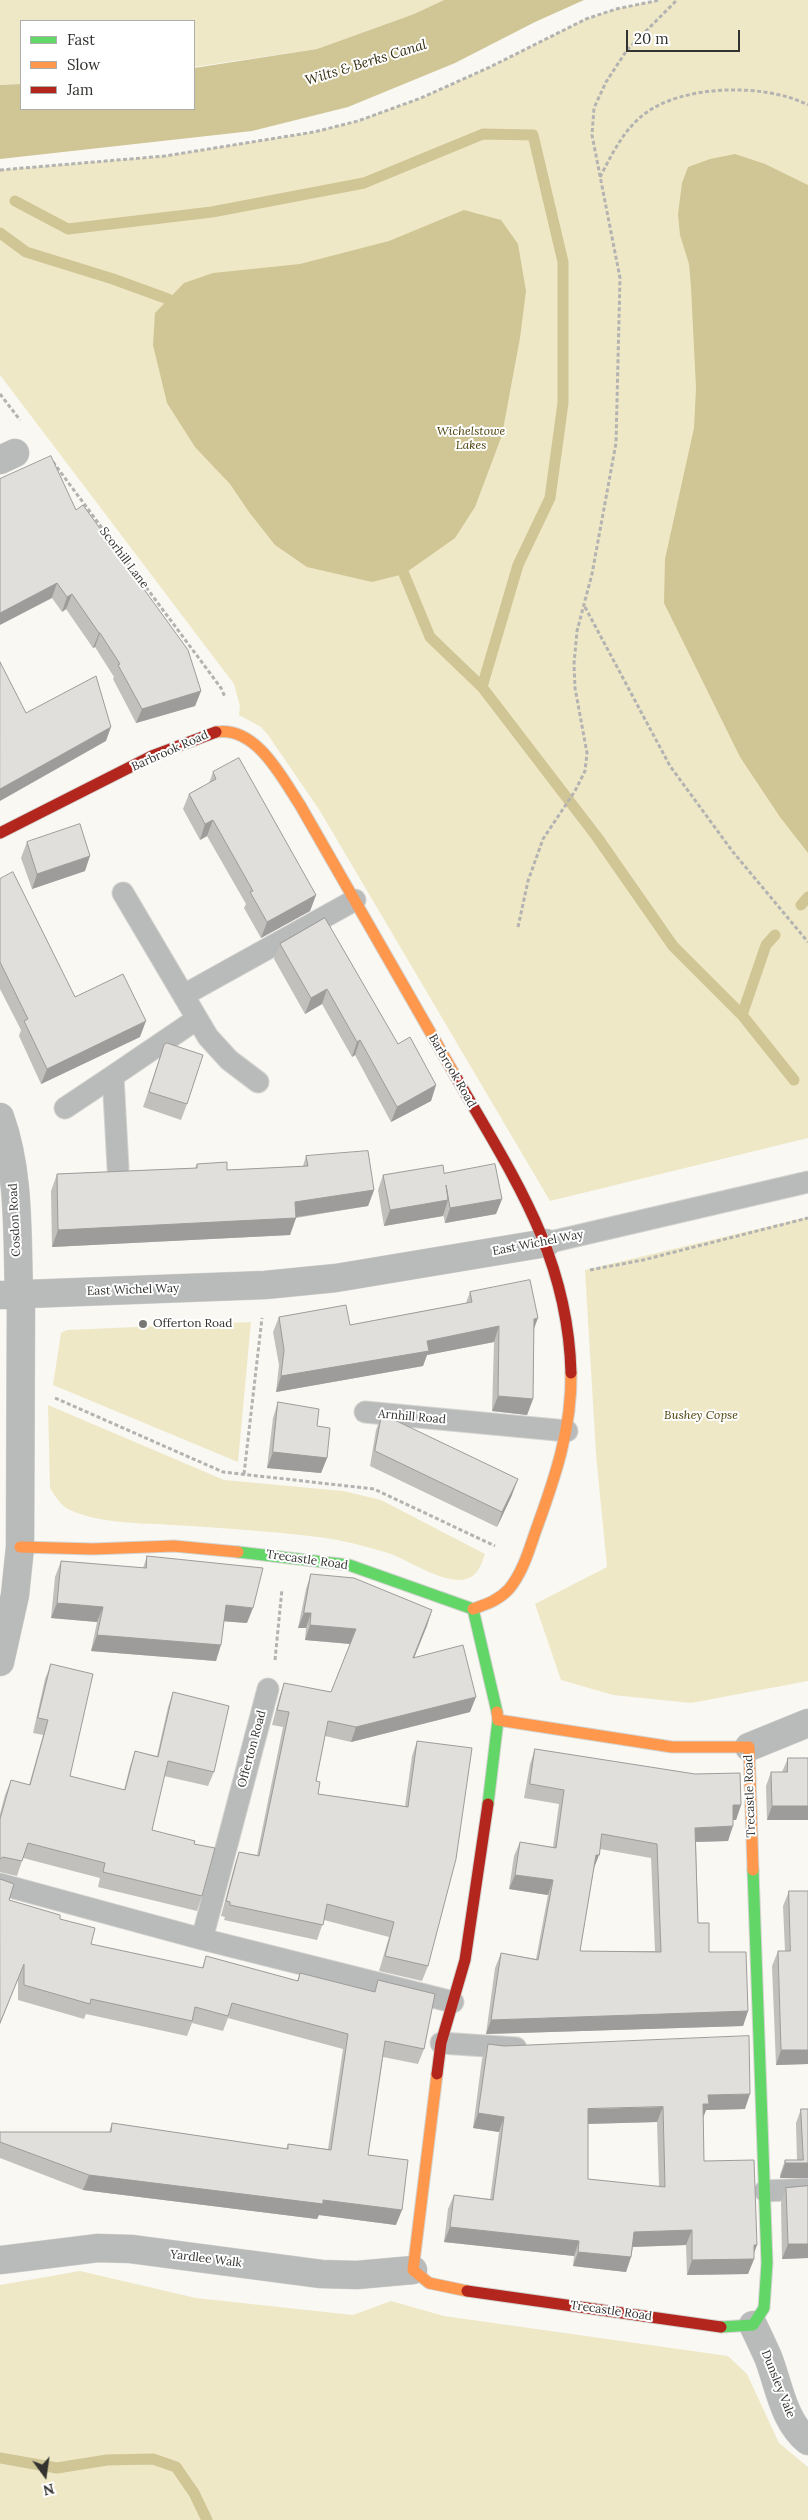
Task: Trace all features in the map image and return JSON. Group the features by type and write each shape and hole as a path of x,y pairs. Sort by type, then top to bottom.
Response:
{"street":[{"name":"Barbrook Road","path":"0,833 196,737 227,730 251,742 282,778 355,900 522,1192 546,1243"},
{"name":"Cosdon Road","path":"0,1117 10,1152 13,1177 13,1295"},
{"name":"East Wichel Way","path":"13,1295 265,1285 345,1276 546,1243"},
{"path":"413,2270 441,2044 462,1975 497,1743 498,1720 495,1697 473,1609 500,1598 512,1585 525,1560 544,1508 567,1431 570,1410 569,1350 558,1285 546,1243"},
{"path":"0,1662 13,1603 20,1547 21,1394 13,1295"},
{"name":"Trecastle Road","path":"20,1547 93,1549 174,1546 285,1556 349,1565 473,1609"},
{"name":"Trecastle Road","path":"413,2270 429,2283 444,2288 719,2327 753,2325 764,2308 767,2286 765,2190 750,2038 749,1747 672,1747 498,1720"},
{"path":"749,1747 808,1723"},
{"name":"Yardlee Walk","path":"0,2260 98,2248 130,2250 321,2274 357,2275 413,2270"},
{"name":"Dunsley Vale","path":"753,2325 768,2357 786,2410 800,2434 808,2441"}],"lane":[{"path":"123,894 208,1037 229,1060 258,1082"},
{"path":"184,995 355,900"},
{"path":"65,1108 197,1019"},
{"path":"113,1076 118,1168"},
{"name":"East Wichel Way","path":"546,1243 724,1204 808,1182"},
{"name":"Arnhill Road","path":"365,1412 567,1431"},
{"name":"Offerton Road","path":"202,1939 268,1689"},
{"path":"0,1884 202,1939 453,2002"},
{"path":"441,2044 498,2048 537,2047"},
{"path":"765,2190 808,2189"}],"path":[{"path":"0,170 165,156 305,133 358,121 421,98 473,75 586,19 616,9 660,0"},
{"path":"518,927 528,881 543,839 556,816 575,791 584,771 587,753 574,688 574,664 578,632 585,606 616,443 620,278 592,134 594,108 606,82 627,50 677,0"},
{"path":"600,178 616,145 644,114 692,94 720,90 753,90 780,94 808,105"},
{"path":"0,394 21,421"},
{"name":"Scorhill Lane","path":"47,454 221,688 225,698 227,730"},
{"path":"585,606 670,766 733,852 808,942"},
{"path":"583,1271 643,1260 808,1218"},
{"path":"244,1474 265,1285"},
{"path":"21,1394 51,1397 223,1472 374,1489 525,1560"},
{"path":"268,1689 277,1651 285,1556"}],"green space":[{"path":"0,0 444,0 414,14 317,49 195,67 195,20 20,20 20,84 0,85"},
{"name":"Wichelstowe Lakes","path":"660,0 808,0 808,1138 550,1201 320,811 268,735 261,727 239,715 240,706 234,684 0,375 0,170 165,156 314,132 358,121 421,98 490,67 586,19 616,9"},
{"name":"Bushey Copse","path":"808,1217 808,1681 691,1703 613,1695 561,1680 535,1604 607,1567 596,1454 585,1270"},
{"path":"251,1322 238,1462 53,1385 61,1333 67,1330"},
{"path":"48,1405 224,1480 343,1491 381,1500 485,1554 478,1570 470,1578 457,1580 437,1575 388,1553 336,1540 264,1531 121,1522 82,1515 64,1506 50,1488"},
{"path":"80,2271 196,2298 353,2315 391,2301 444,2316 728,2356 747,2374 779,2443 808,2467 808,2520 0,2520 0,2285"}],"water":[{"name":"Wilts & Berks Canal","path":"444,0 584,0 535,22 455,63 348,107 252,131 0,159 0,85 20,84 20,110 195,110 195,68 317,49 414,14"},
{"path":"735,154 765,164 808,185 808,853 780,817 740,757 664,603 665,559 694,428 696,388 689,264 680,235 678,214 682,183 688,167 710,159"},
{"path":"464,210 501,220 518,244 526,291 520,338 502,435 475,507 455,538 404,574 372,582 307,567 275,545 230,484 195,447 167,403 153,345 155,313 184,283 213,273 300,264 389,241"}],"building":[{"path":"51,456 76,510 83,505 188,650 201,691 142,709 118,665 120,664 100,633 72,594 67,597 57,583 0,613 0,479"},
{"path":"0,662 26,713 96,676 111,727 0,789"},
{"path":"239,758 316,895 267,922 250,892 253,891 213,820 205,824 189,794 216,779 213,772"},
{"path":"80,824 90,856 37,874 27,842"},
{"path":"13,872 75,997 123,974 146,1021 47,1069 24,1021 28,1019 0,962 0,879"},
{"path":"325,918 398,1044 410,1037 436,1085 397,1107 360,1040 357,1042 327,989 311,998 280,944"},
{"path":"167,1043 203,1055 187,1104 149,1092 164,1045"},
{"path":"368,1151 374,1190 295,1202 296,1218 58,1230 57,1174 197,1168 197,1164 227,1162 227,1170 308,1166 306,1156"},
{"path":"495,1164 502,1199 450,1208 446,1185 448,1200 390,1210 383,1175 443,1165 444,1173"},
{"path":"530,1280 538,1318 534,1319 533,1399 498,1396 499,1326 427,1341 429,1351 281,1376 284,1350 279,1317 346,1305 350,1325 472,1302 470,1292"},
{"path":"278,1402 319,1409 317,1426 330,1428 327,1458 273,1452"},
{"path":"382,1414 518,1479 502,1512 375,1451"},
{"path":"147,1556 263,1568 253,1608 226,1605 221,1645 97,1635 103,1607 57,1603 61,1561 146,1568"},
{"path":"311,1574 354,1578 432,1610 413,1658 463,1645 476,1697 356,1727 328,1721 316,1781 320,1782 318,1794 408,1807 417,1741 472,1748 456,1859 428,1966 385,1956 394,1922 327,1904 323,1925 230,1905 230,1902 226,1901 239,1852 259,1856 289,1712 277,1710 284,1683 331,1692 356,1629 310,1625 311,1613 304,1613"},
{"path":"51,1664 93,1674 70,1776 125,1790 135,1751 158,1757 173,1692 229,1706 214,1772 168,1761 152,1830 195,1841 194,1844 215,1848 202,1896 103,1872 105,1863 28,1843 22,1861 3,1857 0,1859 0,1819 11,1780 30,1785 48,1720 38,1718"},
{"path":"535,1749 695,1774 740,1773 741,1805 733,1805 733,1826 695,1828 698,1923 709,1923 709,1952 746,1952 748,2011 491,2020 501,1953 538,1960 553,1880 515,1875 520,1842 556,1848 564,1790 530,1784","holes":["602,1834 657,1844 661,1952 580,1951 596,1855 599,1855"]},
{"path":"788,1758 808,1758 808,1806 772,1806 771,1772 787,1772"},
{"path":"0,1879 14,1884 9,1900 60,1915 60,1919 95,1928 91,1944 203,1968 206,1956 298,1981 300,1973 375,1992 378,1980 435,1994 424,2049 385,2041 368,2155 408,2160 402,2210 323,2200 323,2204 89,2175 0,2142 0,2132 111,2132 112,2123 288,2149 288,2144 331,2150 348,2034 232,2003 228,2016 195,2007 192,2021 91,1999 90,2004 24,1985 24,1964 0,2023"},
{"path":"789,1891 808,1891 808,2050 781,2050 778,1951 790,1951"},
{"path":"749,2036 750,2094 708,2095 709,2104 703,2104 704,2161 754,2160 757,2245 754,2245 754,2259 692,2260 692,2230 634,2232 631,2257 578,2252 579,2241 450,2227 454,2195 493,2200 504,2117 478,2113 488,2044 504,2046","holes":["663,2107 665,2187 588,2179 588,2109"]},
{"path":"801,2109 808,2109 808,2163 785,2163 785,2160 803,2160"},
{"path":"808,2186 808,2244 788,2244 786,2188"}],"waterway":[{"path":"15,201 68,229 212,212 364,183 483,134 533,135 563,262 563,403 550,498 518,565 482,687"},
{"path":"0,233 26,252 113,279 168,299"},
{"path":"404,574 430,637 482,687 597,837 673,946 742,1015 794,1080"},
{"path":"801,905 808,897"},
{"path":"742,1015 766,945 775,935"},
{"path":"0,2458 57,2468 107,2460 153,2459 176,2467 194,2493 207,2520"}],"traffic: fast":[{"path":"238,1552 349,1565 473,1609 497,1712"},
{"path":"488,1804 498,1720"},
{"path":"721,2327 753,2325 764,2308 767,2263 753,1870"}],"traffic: slow":[{"path":"216,732 230,732 243,737 266,755 276,768 300,805 456,1077"},
{"path":"473,1609 505,1593 514,1582 525,1561 550,1491 561,1453 569,1413 571,1373"},
{"path":"20,1547 93,1549 174,1546 238,1552"},
{"path":"497,1712 498,1720 672,1747 749,1747 753,1870"},
{"path":"437,2074 413,2270 429,2283 467,2291"}],"traffic: jam":[{"path":"0,833 152,756 216,732"},
{"path":"456,1077 517,1183 534,1218 548,1254 560,1291 568,1330 571,1373"},
{"path":"437,2074 441,2043 465,1960 488,1804"},
{"path":"467,2291 721,2327"}],"place":[{"name":"Offerton Road","path":"143,1324"}]}
